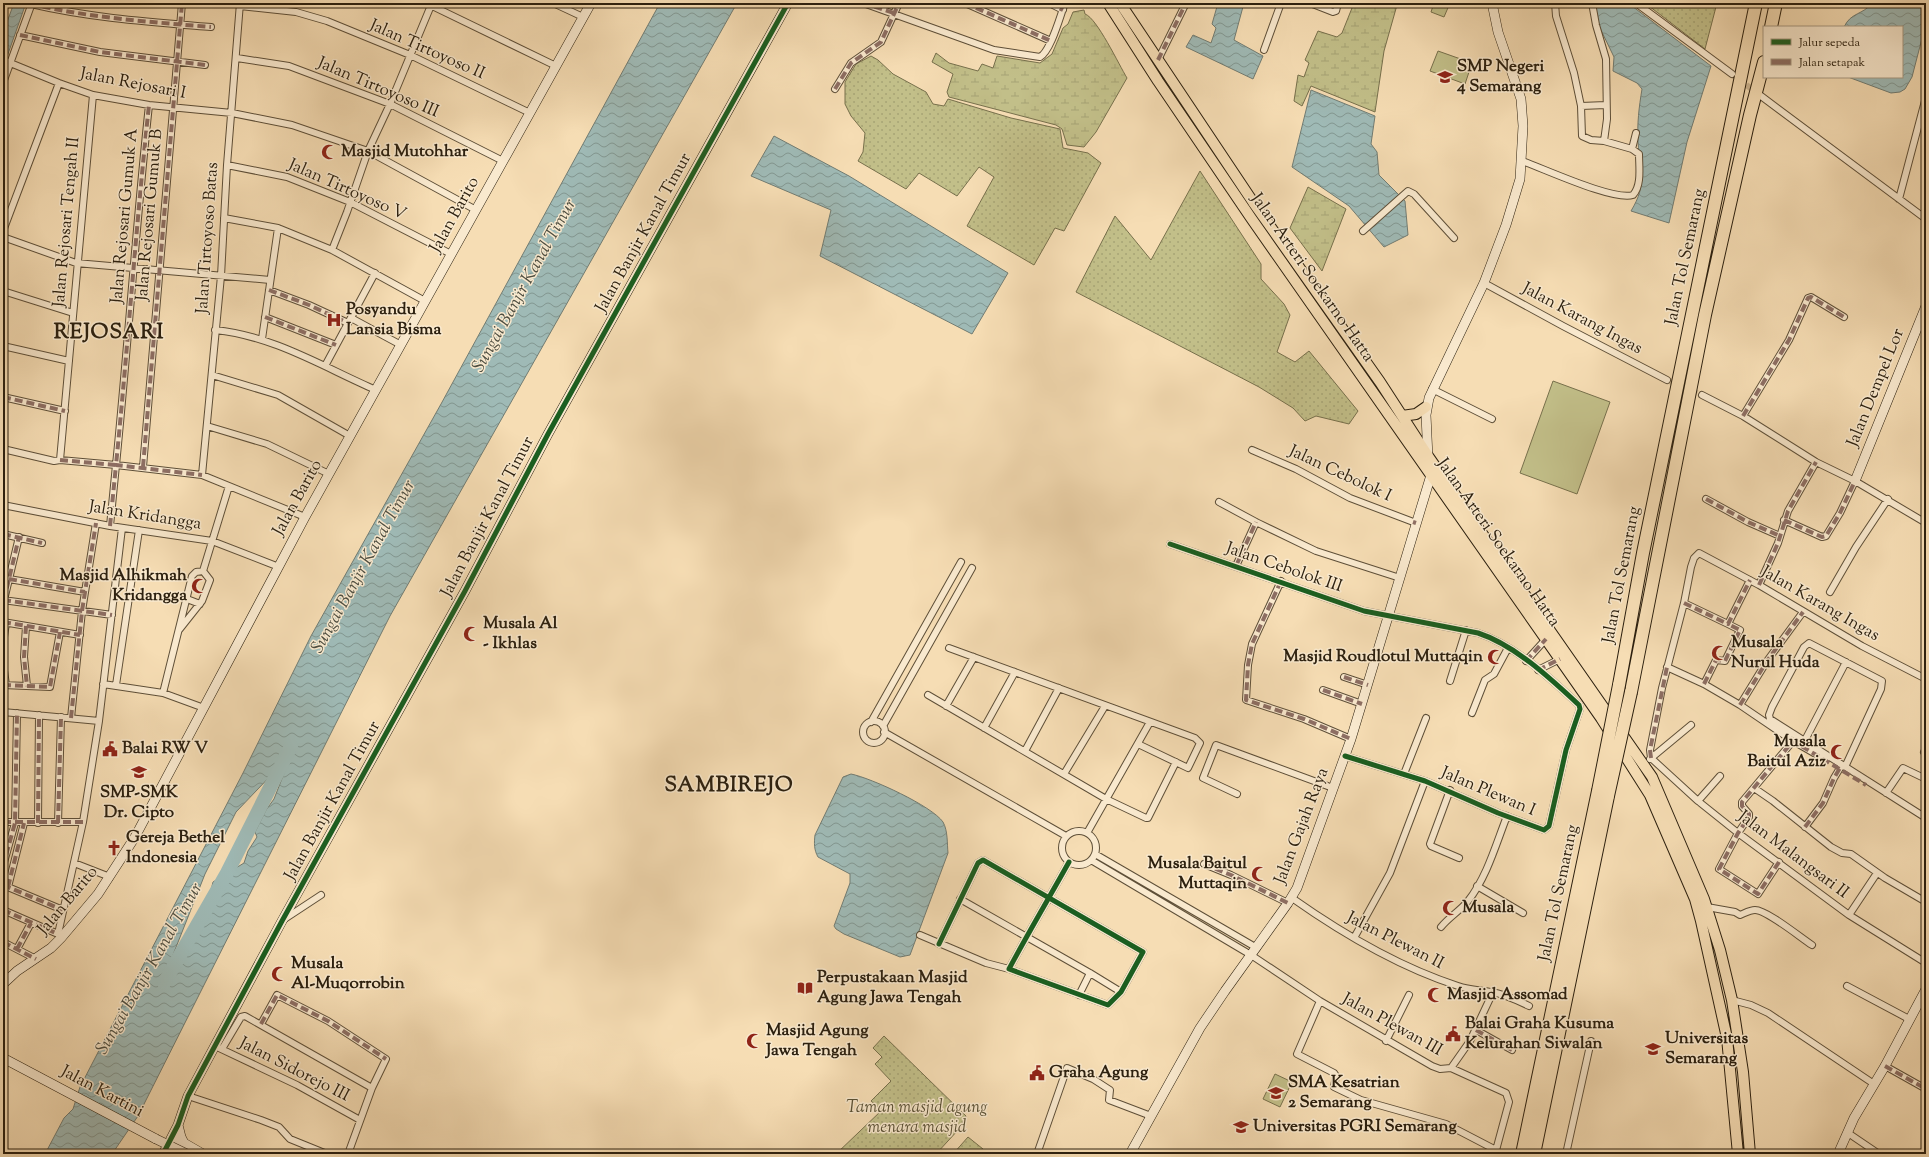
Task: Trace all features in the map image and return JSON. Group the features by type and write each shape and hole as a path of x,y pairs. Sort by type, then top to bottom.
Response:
{"highway":[{"name":"Jalan Tol Semarang","path":"1534,1154 1603,793 1619,686 1647,530 1756,3"},
{"path":"1771,26 1776,3"},
{"name":"Jalan Tol Semarang","path":"1522,1154 1603,793 1631,692 1704,323 1750,115 1763,66"}],"main road":[{"name":"Jalan Arteri Soekarno Hatta","path":"1108,3 1158,82 1251,218 1560,659 1635,769 1650,795 1695,899 1727,1038 1738,1154"},
{"name":"Jalan Arteri Soekarno Hatta","path":"1120,3 1253,202 1380,382 1428,456 1647,761 1652,777 1707,907 1720,950 1732,1000 1743,1072 1750,1154"},
{"path":"1402,416 1416,414 1426,407"}],"street":[{"path":"3,11 6,3"},
{"name":"Jalan Rejosari Gumuk B","path":"143,467 161,271 172,108 182,3"},
{"path":"553,3 583,17"},
{"name":"Jalan Barito","path":"3,984 17,971 36,959 84,912 110,877 148,816 305,517 591,3"},
{"name":"Jalan Banjir Kanal Timur","path":"163,1154 178,1125 188,1096 219,1048 282,921 465,591 548,434 788,3"},
{"path":"863,3 1001,52 1040,57 1051,41 1065,3"},
{"path":"835,89 848,66 881,42 899,3"},
{"path":"965,3 1051,41"},
{"path":"1049,3 1063,10"},
{"path":"1158,60 1186,3"},
{"path":"1264,50 1281,3"},
{"path":"1310,3 1333,12 1336,11 1338,3"},
{"path":"1430,475 1426,407 1432,389 1484,283 1506,225 1520,179 1523,126 1521,99 1498,32 1492,3"},
{"path":"1522,161 1604,191 1629,196 1635,193 1638,186 1639,154 1632,148 1604,141 1591,140 1582,136 1581,106 1574,73 1556,16 1555,3"},
{"path":"1592,3 1596,24 1606,59 1604,141"},
{"path":"1636,3 1732,74"},
{"path":"3,83 7,61 20,35 32,4 62,12 212,27"},
{"name":"Jalan Tirtoyoso II","path":"240,4 296,12 311,16 410,55 530,113"},
{"name":"Jalan Tirtoyoso Batas","path":"202,474 221,276 227,165 237,58 240,4"},
{"path":"332,250 368,151 390,104 430,4 556,66"},
{"path":"20,35 100,52 205,65"},
{"name":"Jalan Tirtoyoso III","path":"237,58 289,66 390,104 503,161"},
{"name":"Jalan Rejosari I","path":"7,61 59,83 93,95 172,108 232,113 286,123 368,151 476,210"},
{"path":"3,231 59,83"},
{"path":"1757,93 1926,219"},
{"name":"Jalan Rejosari Tengah II","path":"60,460 76,263 93,95"},
{"path":"1897,197 1926,97"},
{"name":"Jalan Rejosari Gumuk A","path":"110,526 141,178 149,105"},
{"path":"1581,106 1606,105"},
{"path":"1632,148 1636,133"},
{"name":"Jalan Tirtoyoso V","path":"227,165 279,174 350,202 451,254"},
{"path":"1363,232 1408,191 1414,194 1454,238"},
{"path":"224,218 278,228 332,250 425,300"},
{"path":"262,339 278,228"},
{"path":"3,237 76,263 270,280"},
{"path":"325,366 375,273"},
{"name":"Jalan Karang Ingas","path":"1484,283 1667,380"},
{"path":"269,290 349,321 401,345"},
{"path":"3,291 73,313"},
{"path":"1743,416 1789,340 1810,296 1844,317"},
{"name":"Jalan Dempel Lor","path":"1855,481 1922,326 1926,306"},
{"path":"265,317 336,345"},
{"path":"215,330 262,339 376,390"},
{"path":"3,346 69,361"},
{"path":"212,375 278,394 350,436"},
{"path":"1432,389 1492,419"},
{"path":"1702,395 1743,416 1816,462 1888,499 1926,523"},
{"path":"3,397 65,412"},
{"path":"207,426 268,444 329,474"},
{"path":"3,449 54,461 60,460 143,467 202,474 305,517"},
{"name":"Jalan Cebolok I","path":"1252,450 1296,469 1350,498 1416,522"},
{"path":"1759,585 1780,536 1784,520 1816,462"},
{"name":"Jalan Gajah Raya","path":"1130,1154 1200,1028 1290,901 1351,739 1430,475"},
{"path":"1784,520 1822,537 1826,536 1840,513 1855,481"},
{"path":"203,571 229,486"},
{"path":"1706,499 1748,522 1780,536"},
{"path":"1830,592 1856,547 1888,499"},
{"path":"1218,502 1316,551 1400,578"},
{"name":"Jalan Kridangga","path":"3,505 110,526 212,541 279,567"},
{"path":"1236,566 1256,522"},
{"path":"71,718 82,611 96,523"},
{"path":"3,910 59,936 63,910 83,822 99,721 122,528"},
{"path":"116,685 139,530"},
{"path":"3,534 42,543"},
{"path":"19,538 3,600 112,615"},
{"name":"Jalan Cebolok III","path":"1170,544 1281,581 1350,607 1389,616 1466,630 1492,638 1538,670 1579,705 1580,710"},
{"name":"Jalan Karang Ingas","path":"1684,603 1691,567 1694,558 1699,553 1759,585 1862,646 1924,678"},
{"path":"962,562 871,722 864,728 863,735 867,740 877,742 882,738 884,729 972,568"},
{"path":"163,693 193,573 203,571"},
{"path":"178,631 200,604 210,580 203,571"},
{"path":"9,579 85,592"},
{"path":"1728,624 1750,580"},
{"path":"1281,581 1252,644 1248,665 1246,700 1304,719 1351,739"},
{"path":"187,599 200,604"},
{"path":"1647,761 1667,668 1684,603 1740,630 1725,661 1716,660 1704,684"},
{"path":"1740,706 1767,661 1803,612"},
{"path":"3,644 5,622 80,635"},
{"path":"26,626 24,657 27,686"},
{"path":"1450,681 1466,630"},
{"path":"3,663 4,685 51,686 60,632"},
{"path":"1526,661 1546,640"},
{"path":"1805,827 1823,803 1842,768 1882,683 1809,643 1804,647 1797,660 1769,715 1770,719 1842,768 1866,785"},
{"path":"949,648 1150,722 1199,741 1200,743 1188,768 1138,744"},
{"path":"1472,713 1485,680 1494,674 1508,648"},
{"path":"946,706 974,657"},
{"path":"1538,670 1560,659"},
{"path":"1804,742 1846,662"},
{"path":"1667,668 1704,684 1793,741 1886,793 1926,818"},
{"path":"1924,678 1926,671"},
{"path":"984,728 1015,672"},
{"path":"1344,676 1368,685"},
{"path":"103,684 163,693 204,708"},
{"path":"1024,751 1059,688"},
{"path":"1323,690 1362,704"},
{"path":"928,695 1106,799 1146,818 1148,818 1176,762"},
{"path":"1064,774 1105,706"},
{"name":"Jalan Plewan I","path":"1345,756 1450,790 1507,816 1544,830 1548,828 1566,750 1580,710"},
{"path":"3,712 99,721"},
{"path":"3,866 15,823 17,713"},
{"path":"38,823 39,715"},
{"path":"58,823 61,717"},
{"path":"1404,774 1426,718"},
{"path":"871,722 877,722 884,729 1066,836"},
{"path":"1087,833 1150,722"},
{"path":"1647,761 1691,725"},
{"path":"1779,862 1758,894 1719,869 1738,833 1749,817 1749,814 1742,806 1742,802 1793,741"},
{"path":"1238,794 1204,778 1216,745 1333,788"},
{"name":"Jalan Malangsari II","path":"1647,761 1738,833 1849,915 1926,963"},
{"path":"1886,793 1902,768 1926,779"},
{"path":"1698,800 1720,776"},
{"name":"Jalan Plewan I","path":"1354,938 1382,889 1394,864 1425,781"},
{"path":"1754,788 1773,801 1831,847 1842,853 1851,854 1877,873 1926,902"},
{"path":"1450,790 1430,844 1431,846 1459,858"},
{"name":"Jalan Plewan I","path":"1442,927 1467,902 1477,886 1486,870 1507,816"},
{"path":"3,822 83,822"},
{"path":"24,823 6,886 63,910"},
{"path":"1076,831 1087,833 1094,842 1095,854 1091,860 1080,865 1069,862 1063,855 1062,850 1062,845 1066,836 1076,831"},
{"path":"1095,854 1216,923 1254,952"},
{"path":"920,935 938,944 986,962 1108,1005 1120,992 1143,952 1048,899 983,860 978,863 938,944"},
{"path":"1091,860 1211,932 1254,952"},
{"path":"1009,969 1026,936 1069,862"},
{"path":"74,863 110,877"},
{"name":"Jalan Plewan II","path":"1204,864 1231,874 1290,901 1354,938 1424,973 1464,988 1493,992 1529,1006"},
{"path":"1849,915 1877,873"},
{"path":"1477,886 1523,913"},
{"path":"282,921 321,895"},
{"path":"960,899 1090,973 1120,992"},
{"path":"1707,907 1734,912 1740,915 1750,910 1757,910 1779,922 1812,946"},
{"path":"17,949 31,923"},
{"path":"1211,932 1216,923"},
{"path":"3,942 36,959"},
{"name":"Jalan Plewan III","path":"1254,952 1320,1001 1432,1066 1440,1069 1451,1068 1506,1094 1509,1102 1496,1152 1446,1124 1361,1100 1334,1087 1336,1076 1334,1072 1297,1054 1320,1001"},
{"path":"1079,995 1090,973"},
{"path":"1847,986 1909,1018"},
{"path":"1838,1154 1854,1118 1885,1066 1909,1018 1926,989"},
{"path":"1451,1068 1476,1030 1493,992"},
{"path":"261,1024 277,995 328,1021 386,1059 372,1088 348,1154"},
{"path":"1386,1040 1409,996"},
{"path":"1732,1000 1751,1004 1768,1013 1874,1084"},
{"path":"219,1048 241,1017 245,1016 372,1088"},
{"path":"1476,1030 1512,1050"},
{"path":"1566,1154 1591,1041"},
{"name":"Jalan Sidorejo III","path":"219,1048 296,1085 360,1120"},
{"name":"Jalan Kartini","path":"3,1058 187,1154"},
{"path":"1885,1066 1926,1089"},
{"path":"1037,1154 1067,1068 1093,1079 1110,1090 1109,1100 1151,1116"},
{"path":"188,1096 261,1120 278,1128 290,1139 327,1154"},
{"path":"178,1125 184,1143 203,1154"},
{"path":"1848,1133 1879,1154"},
{"path":"171,1154 181,1137"}],"green space":[{"path":"1354,3 1402,3 1402,5 1397,5 1384,51 1375,112 1311,86 1302,106 1294,101 1298,75 1304,77 1309,63 1305,60 1318,31 1337,37 1342,33"},
{"path":"1434,3 1450,3 1444,17 1431,12"},
{"path":"1645,3 1717,3 1705,49"},
{"path":"1084,10 1085,14 1096,24 1127,78 1096,132 1084,147 1067,145 1062,129 1056,125 949,97 947,92 953,74 932,62 936,53 949,63 978,71 982,64 993,68 997,56 1040,63 1052,54 1063,28 1068,24 1073,12"},
{"path":"1438,51 1472,63 1465,84 1430,71"},
{"path":"871,56 878,60 893,74 926,92 933,104 944,106 948,99 1011,118 1060,129 1063,148 1088,153 1101,163 1064,231 1055,228 1034,265 967,226 994,177 979,167 957,196 919,173 906,189 858,161 863,152 865,133 851,116 845,104 845,82 856,64"},
{"path":"1200,171 1261,264 1261,279 1284,304 1290,315 1277,352 1295,362 1309,351 1358,411 1349,424 1316,416 1305,421 1293,408 1259,387 1076,292 1115,216 1151,260"},
{"path":"1308,187 1346,209 1322,271 1290,228"},
{"path":"1553,381 1610,402 1577,494 1520,473"},
{"name":"Taman masjid agung menara masjid","path":"884,1036 966,1116 959,1129 936,1154 836,1154 882,1110 871,1101 891,1081 875,1064 882,1057 873,1048"},
{"path":"1275,1074 1292,1082 1280,1107 1263,1099"},
{"path":"968,1137 983,1149 982,1154 953,1154"}],"water":[{"path":"14,3 26,3 3,68 3,33"},
{"path":"660,3 737,3 390,616 138,1116 112,1154 45,1154 64,1118 73,1109 80,1087 243,773 311,636 441,404","holes":["290,749 292,753 274,799 266,810 255,832 257,837 248,851 244,863 213,882 204,919 201,925 189,935 182,946 177,965 167,970 205,874 236,812 278,768"]},
{"path":"1218,3 1244,3 1234,40 1263,56 1253,79 1186,47 1193,35 1211,43 1216,28 1212,24"},
{"path":"1594,3 1628,3 1711,66 1687,142 1669,223 1631,211 1640,192 1642,177 1638,129 1642,89 1637,83 1613,71 1614,57 1598,24"},
{"path":"1872,3 1926,3 1926,23 1912,77 1905,89 1900,92 1891,93 1851,78 1903,78 1903,26 1845,26 1850,19"},
{"path":"1311,90 1375,116 1371,144 1377,152 1379,175 1405,201 1408,235 1384,247 1349,206 1292,167"},
{"path":"774,136 849,176 1008,273 972,334 820,256 831,210 751,176"},
{"path":"851,774 886,787 927,808 943,822 945,826 947,833 948,853 910,955 900,957 844,934 834,926 850,883 850,874 818,857 814,841 815,835 843,777"}],"waterway":[{"name":"Sungai Banjir Kanal Timur","path":"164,983 227,873 291,746"}],"tunnel":[{"path":"1732,74 1757,93"},
{"path":"1667,380 1702,395"}],"marked path":[{"path":"143,467 182,3"},
{"path":"863,3 894,13"},
{"path":"835,89 851,63 881,42 899,3"},
{"path":"965,3 1051,41"},
{"path":"1049,3 1063,10"},
{"path":"1158,60 1186,3"},
{"path":"31,4 98,16 211,27"},
{"path":"20,35 100,52 205,65"},
{"path":"60,460 116,465 149,105"},
{"path":"269,290 309,305 348,323"},
{"path":"1743,416 1789,340 1808,298 1811,297 1844,317"},
{"path":"265,317 336,345"},
{"path":"3,397 65,411"},
{"path":"1759,585 1778,543 1788,511 1816,462"},
{"path":"110,526 116,465 202,475"},
{"path":"1784,520 1822,537 1826,536 1840,513 1855,481"},
{"path":"1706,499 1748,522 1780,536"},
{"path":"1236,566 1256,522"},
{"path":"71,718 82,611 96,523"},
{"path":"3,534 42,543"},
{"path":"4,600 19,537"},
{"path":"9,579 85,592"},
{"path":"1684,603 1728,624 1750,580"},
{"path":"1281,581 1252,644 1248,665 1246,700 1304,719 1351,739"},
{"path":"3,600 112,615"},
{"path":"1740,705 1767,661 1803,612"},
{"path":"3,622 80,635"},
{"path":"3,644 6,623"},
{"path":"1704,684 1716,660 1725,661 1740,630 1728,624"},
{"path":"26,626 24,657 27,686"},
{"path":"3,685 50,687 60,632"},
{"path":"1526,661 1546,639"},
{"path":"1538,670 1560,659"},
{"path":"3,663 6,685"},
{"path":"1651,758 1650,750 1667,667"},
{"path":"1344,677 1368,685"},
{"path":"1323,690 1362,704"},
{"path":"3,866 15,823 17,713"},
{"path":"38,823 39,715"},
{"path":"58,823 61,717"},
{"path":"1779,862 1758,894 1719,869 1738,833 1749,817 1749,814 1742,806 1742,802 1793,741 1866,785"},
{"path":"1805,827 1823,803 1840,768"},
{"path":"3,822 83,822"},
{"path":"8,887 24,823"},
{"path":"1204,864 1231,875 1288,903"},
{"path":"3,885 63,910"},
{"path":"3,910 58,934"},
{"path":"17,949 31,923"},
{"path":"3,942 36,959"},
{"path":"261,1024 277,995 328,1021 386,1059"},
{"path":"1476,1030 1512,1050"},
{"path":"1885,1066 1926,1089"}],"cycle path":[{"path":"163,1154 178,1125 188,1096 282,921 465,591 548,434 788,3"},
{"path":"1170,544 1364,611 1478,633 1492,638 1519,654 1557,684 1579,705 1580,709 1566,750 1549,826 1544,830 1498,813 1425,781 1345,756"},
{"path":"939,944 978,863 983,860 1143,952 1121,992 1108,1005 1009,969 1046,902 1054,889 1061,875 1069,862"}],"place":[{"name":"SMP Negeri 4 Semarang","path":"1445,77"},
{"name":"Masjid Mutohhar","path":"329,152"},
{"name":"Posyandu Lansia Bisma","path":"334,320"},
{"name":"Masjid Alhikmah Kridangga","path":"199,586"},
{"name":"Musala Al - Ikhlas","path":"471,634"},
{"name":"Musala Nurul Huda","path":"1719,653"},
{"name":"Masjid Roudlotul Muttaqin","path":"1495,657"},
{"name":"Balai RW V","path":"110,749"},
{"name":"Musala Baitul Aziz","path":"1838,752"},
{"name":"SMP-SMK Dr. Cipto","path":"139,772"},
{"name":"Gereja Bethel Indonesia","path":"114,848"},
{"name":"Musala Baitul Muttaqin","path":"1259,874"},
{"name":"Musala","path":"1450,908"},
{"name":"Musala Al-Muqorrobin","path":"279,974"},
{"name":"Perpustakaan Masjid Agung Jawa Tengah","path":"805,988"},
{"name":"Masjid Assomad","path":"1435,995"},
{"name":"Balai Graha Kusuma Kelurahan Siwalan","path":"1453,1034"},
{"name":"Masjid Agung Jawa Tengah","path":"754,1041"},
{"name":"Universitas Semarang","path":"1653,1049"},
{"name":"Graha Agung","path":"1037,1073"},
{"name":"SMA Kesatrian 2 Semarang","path":"1276,1093"},
{"name":"Universitas PGRI Semarang","path":"1241,1127"}],"district":[{"name":"REJOSARI","path":"109,333"},
{"name":"SAMBIREJO","path":"729,786"}]}
